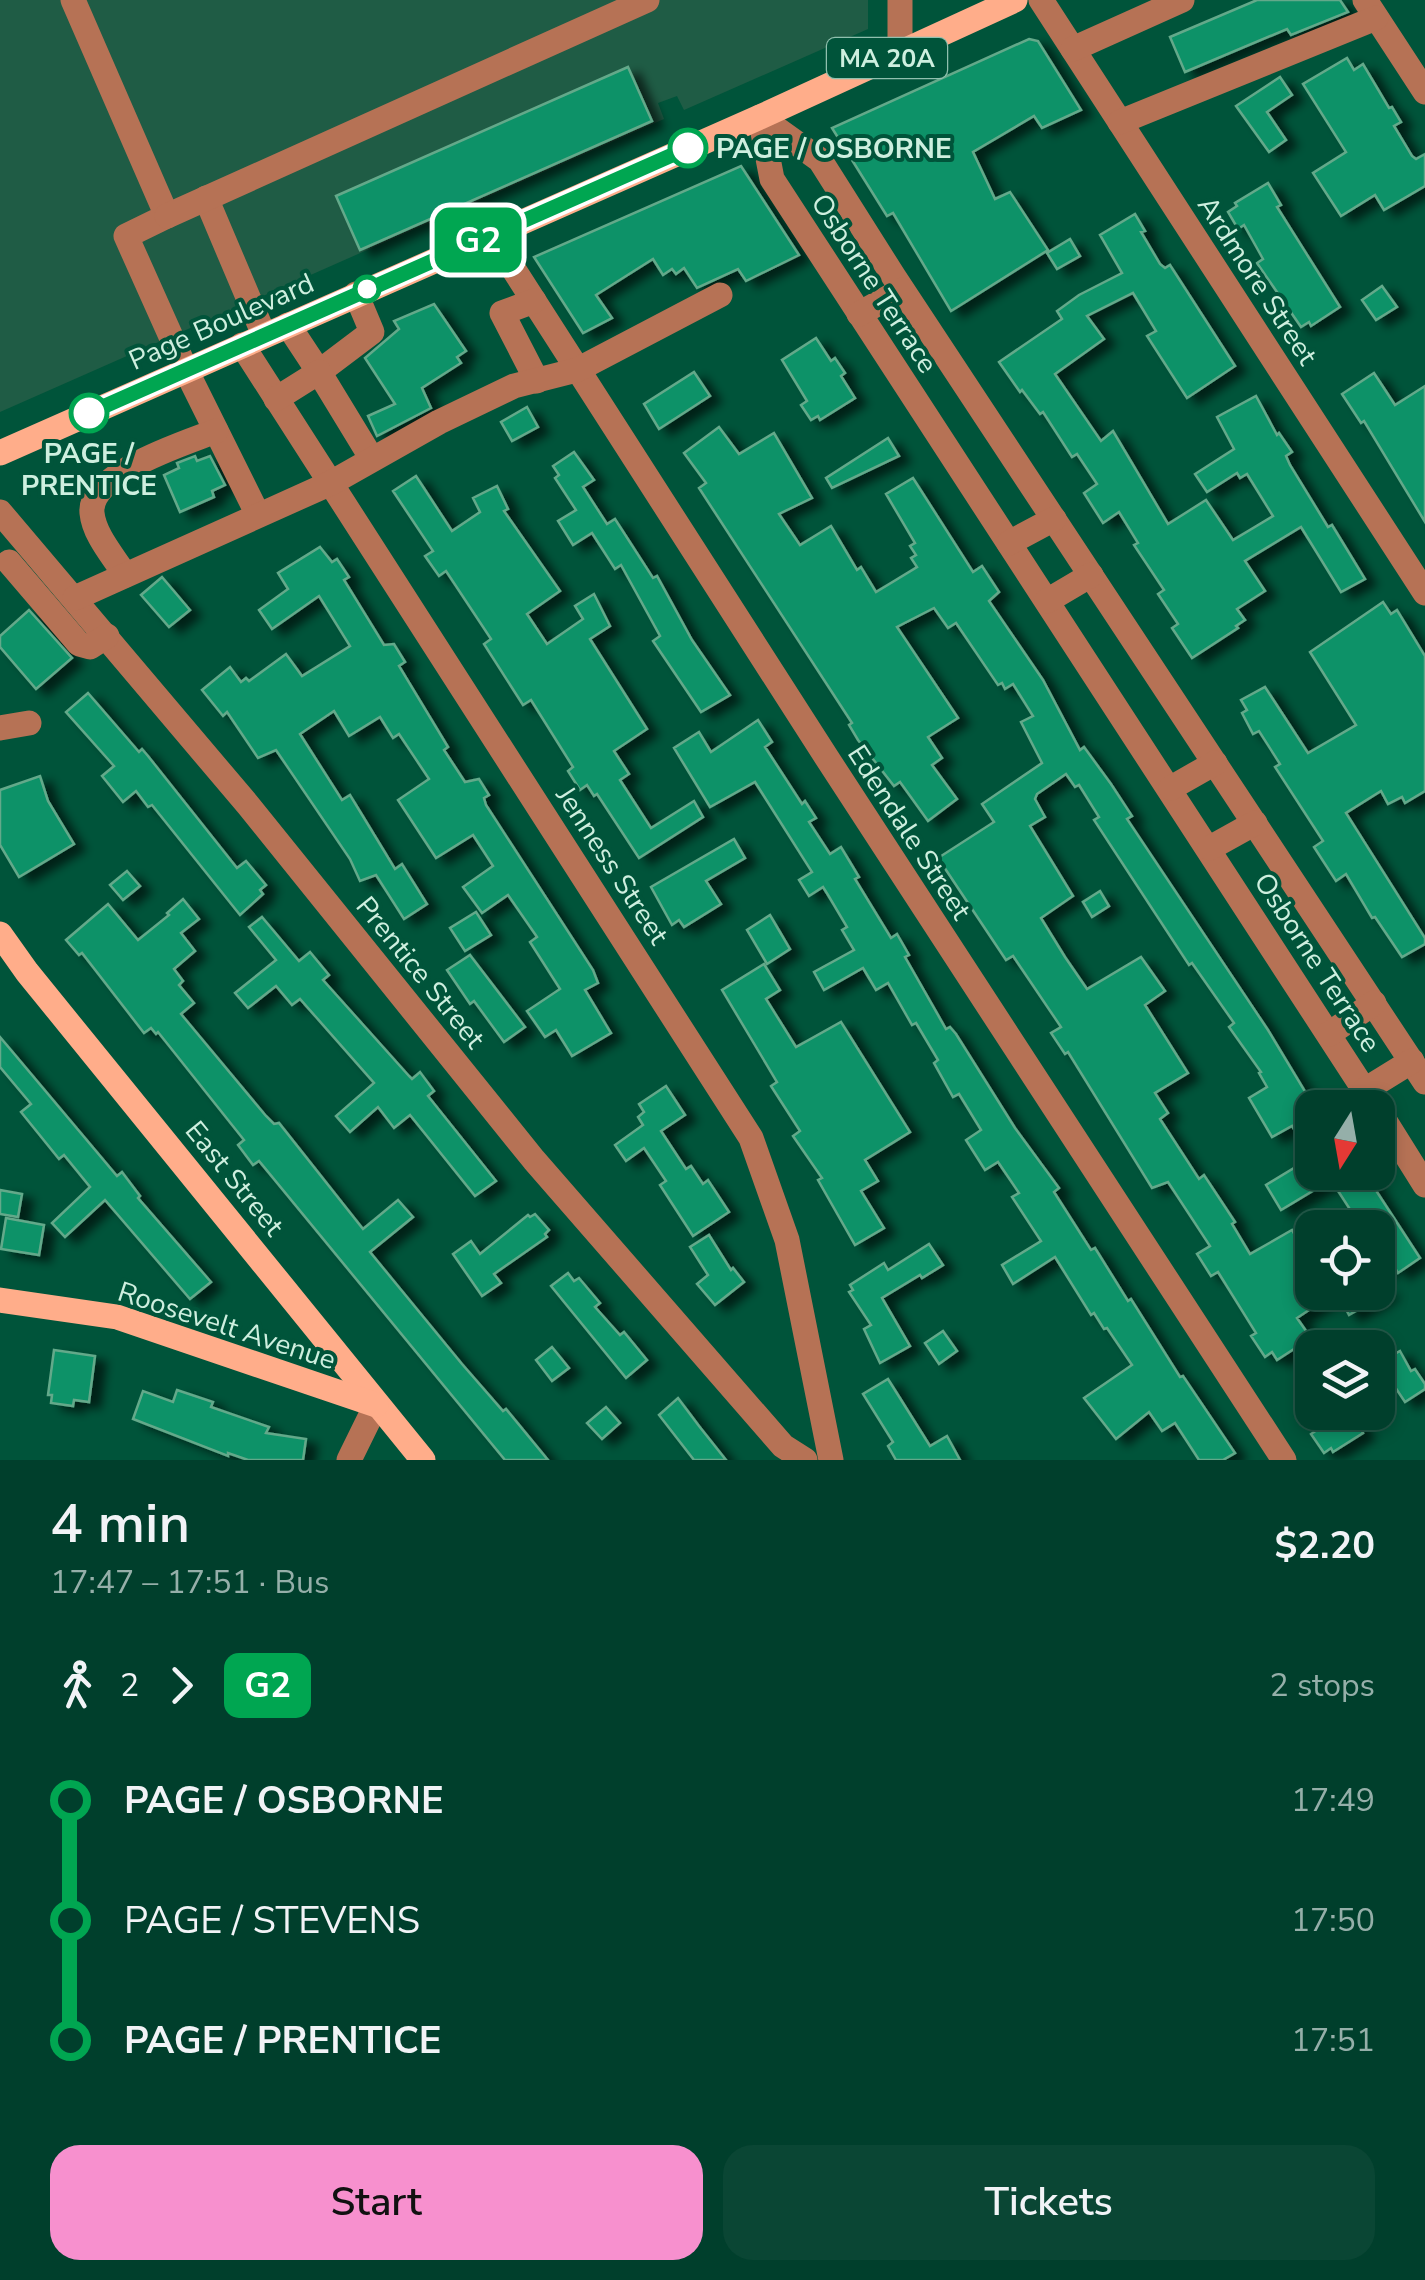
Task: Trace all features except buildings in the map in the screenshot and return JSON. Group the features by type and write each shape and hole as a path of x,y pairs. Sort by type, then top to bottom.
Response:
{"main road":[{"name":"Page Boulevard","path":"0,452 1015,0"},
{"name":"East Street","path":"0,934 423,1460"},
{"name":"Roosevelt Avenue","path":"0,1300 117,1317 376,1404"}],"street":[{"path":"73,0 167,216"},
{"path":"258,515 186,370 126,236 647,0"},
{"path":"900,0 900,52"},
{"name":"Ardmore Street","path":"1041,0 1425,593"},
{"path":"1073,48 1182,0"},
{"path":"1120,122 1371,9 1425,92"},
{"name":"Osborne Terrace","path":"760,116 820,160 1418,1071"},
{"name":"Osborne Terrace","path":"760,116 772,179 1365,1090"},
{"path":"206,198 265,335 319,372 372,459"},
{"name":"Edendale Street","path":"490,234 1284,1460"},
{"path":"859,314 902,290"},
{"path":"276,399 372,332 356,294"},
{"path":"75,598 331,482 514,386 577,370 720,295"},
{"path":"534,301 502,313 537,381"},
{"name":"Jenness Street","path":"265,335 276,399 750,1138 787,1240 831,1460"},
{"path":"125,575 94,526 91,508 100,489 132,466 216,431"},
{"name":"Prentice Street","path":"0,512 248,805 534,1160 783,1446 805,1460"},
{"path":"1009,542 1054,519"},
{"path":"26,541 5,568 79,644 90,648 108,636"},
{"path":"1047,601 1091,575"},
{"path":"0,728 30,723"},
{"path":"1171,788 1215,762"},
{"path":"1210,848 1255,823"},
{"path":"1329,1034 1374,1004"},
{"path":"1391,1090 1418,1071"},
{"name":"Osborne Terrace","path":"1395,1138 1425,1185"},
{"path":"349,1460 376,1404"}],"shaded area":[{"path":"0,0 868,0 868,29 684,110 677,96 658,103 664,119 0,412"}],"bus line":[{"name":"G2","path":"89,413 688,148"}],"place":[{"name":"PAGE / OSBORNE","path":"688,148"},
{"name":"PAGE / PRENTICE","path":"89,413"}]}
